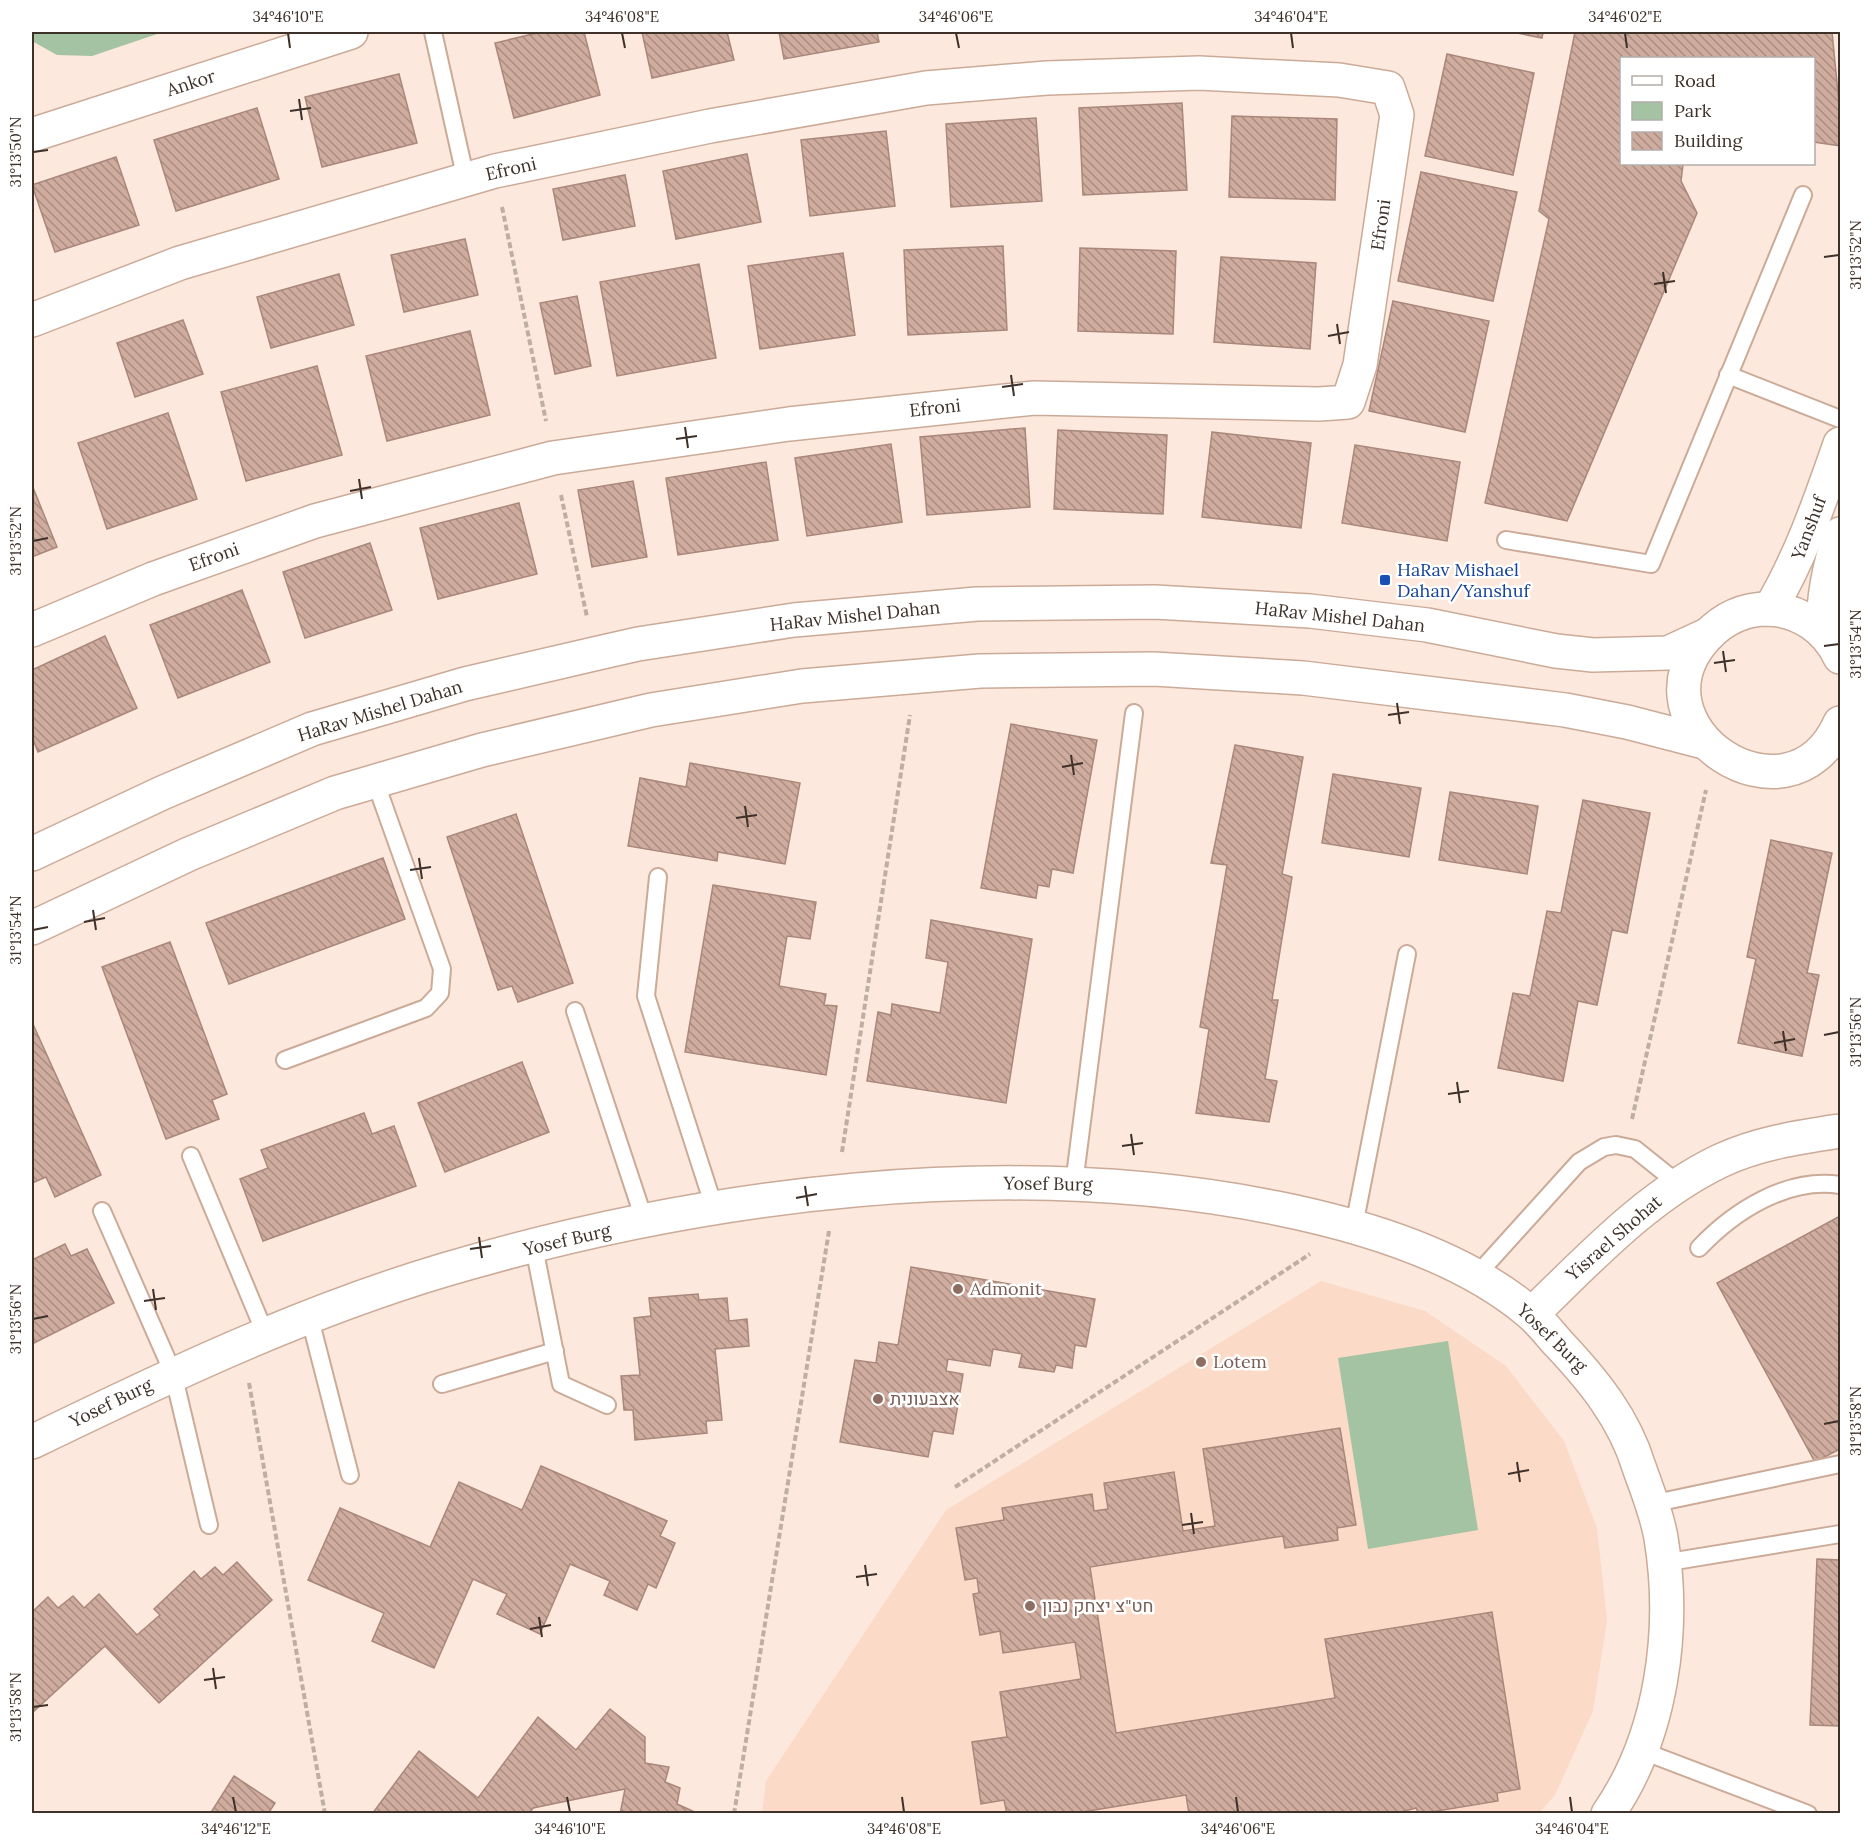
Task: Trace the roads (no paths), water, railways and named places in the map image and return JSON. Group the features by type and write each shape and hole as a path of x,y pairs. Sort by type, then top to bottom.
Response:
{"street":[{"name":"Ankor","path":"32,135 351,32"},
{"name":"Efroni","path":"32,320 180,263 480,176 710,126 926,88 1047,78 1199,73 1339,80 1388,88 1396,115 1360,365 1348,402 1318,404 1034,398 789,424 554,458 315,521 153,579 32,630"},
{"name":"Yanshuf","path":"1770,609 1788,579 1805,541 1840,444"},
{"name":"Yanshuf","path":"1832,645 1823,602 1828,574 1840,534"},
{"name":"HaRav Mishel Dahan","path":"32,854 162,793 312,729 465,684 638,644 794,620 977,604 1155,602 1310,611 1427,625 1556,651 1593,655 1668,653 1709,634"},
{"path":"1709,747 1688,711 1685,687 1690,663 1709,634 1737,615 1770,609 1789,612 1808,620 1832,645"},
{"path":"32,928 200,850 335,792 482,750 651,710 802,686 980,671 1154,669 1304,678 1565,710 1627,722 1709,747 1733,764 1754,770 1776,771 1797,765 1815,755 1829,741 1840,723"},
{"path":"1797,765 1840,767"},
{"name":"Yisrael Shohat","path":"1532,1314 1599,1248 1659,1197 1721,1160 1784,1139 1840,1131"},
{"name":"Yosef Burg","path":"32,1442 173,1373 309,1315 445,1270 645,1222 715,1210 835,1193 967,1183 1074,1184 1184,1192 1285,1210 1354,1226 1433,1256 1493,1286 1532,1314 1592,1378 1635,1454 1661,1536 1668,1623 1656,1709 1625,1790 1608,1814"}],"lane":[{"path":"433,32 480,176"},
{"path":"1506,540 1650,564 1803,195"},
{"path":"1728,375 1840,420"},
{"path":"1074,1184 1134,713"},
{"path":"285,1060 426,1008 440,993 442,969 375,781"},
{"path":"658,877 646,996 715,1210"},
{"path":"1354,1226 1407,954"},
{"path":"575,1011 645,1222"},
{"path":"1475,1277 1579,1162 1604,1147 1625,1146 1644,1154 1680,1185"},
{"path":"191,1156 254,1338"},
{"path":"1699,1248 1726,1223 1763,1200 1805,1185 1824,1182 1840,1185"},
{"path":"102,1211 173,1373 209,1525"},
{"path":"534,1247 561,1384 607,1405"},
{"path":"309,1315 350,1475"},
{"path":"442,1384 555,1351"},
{"path":"1651,1504 1840,1464"},
{"path":"1663,1563 1840,1534"},
{"path":"1640,1750 1808,1814"}],"place":[{"name":"HaRav Mishael Dahan/Yanshuf","path":"1385,580"},
{"name":"Admonit","path":"958,1289"},
{"name":"Lotem","path":"1201,1362"},
{"name":"אצבעונית","path":"878,1399"},
{"name":"חט\"צ יצחק נבון","path":"1030,1606"}]}
